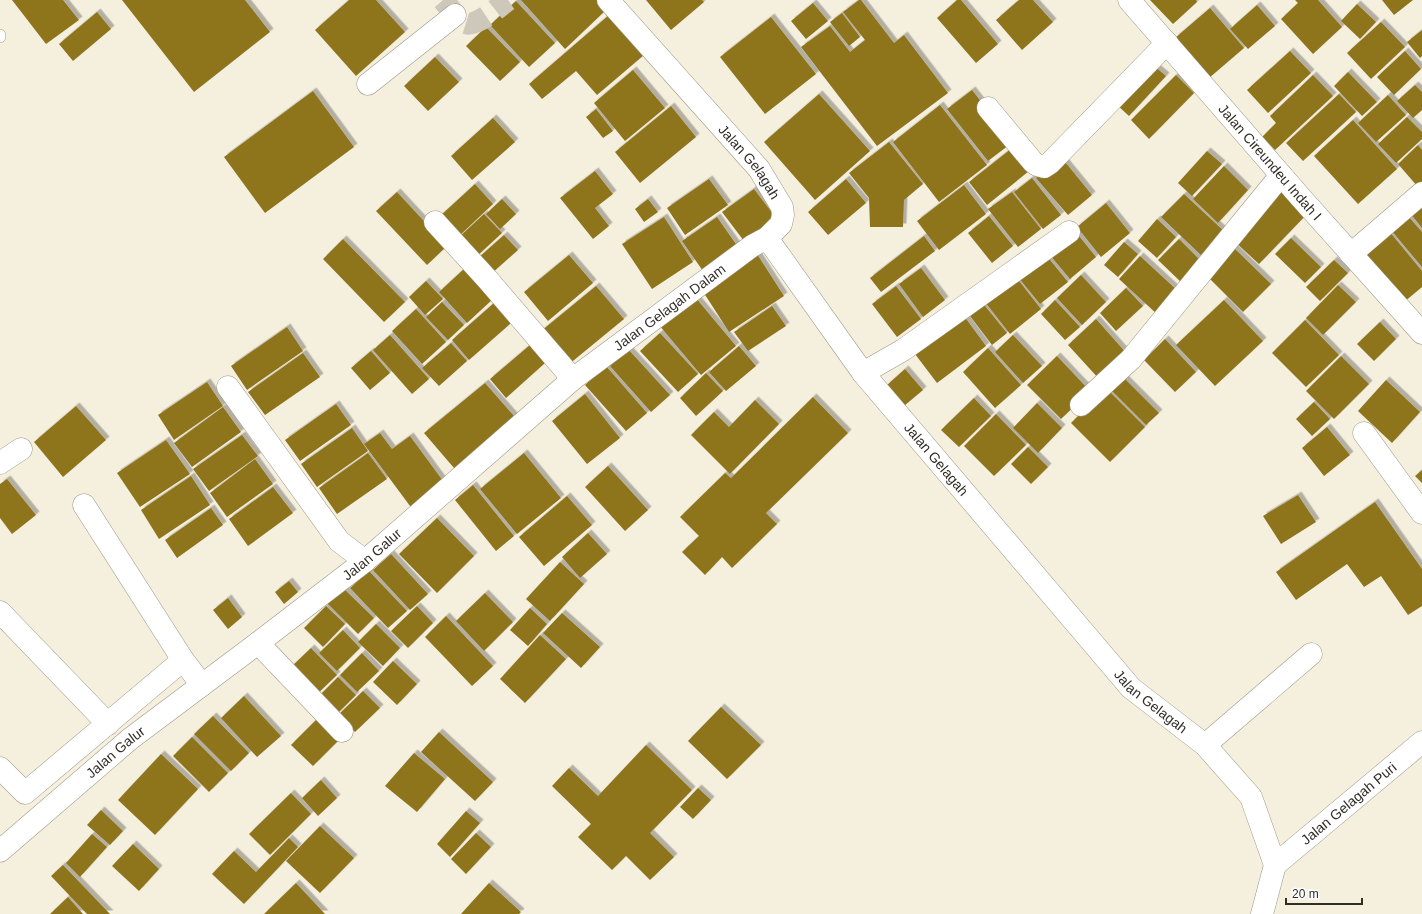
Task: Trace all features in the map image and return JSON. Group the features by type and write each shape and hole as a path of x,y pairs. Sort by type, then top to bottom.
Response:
{"street":[{"name":"Jalan Gelagah","path":"608,0 759,169 782,207 783,216 781,224 767,238 863,373 1131,688 1205,744 1251,797 1275,865"},
{"name":"Jalan Cireundeu Indah I","path":"1129,0 1350,254 1422,333"},
{"path":"368,84 455,15"},
{"path":"988,108 1033,162 1044,167 1050,163 1166,43"},
{"path":"1081,405 1131,359 1281,175"},
{"path":"1350,254 1422,193"},
{"path":"435,222 488,280 573,379"},
{"path":"863,373 903,350 1069,232"},
{"name":"Jalan Gelagah Dalam","path":"573,379 752,246 767,238"},
{"name":"Jalan Galur","path":"2,846 130,739 365,561 573,379"},
{"path":"228,387 339,541 365,561"},
{"path":"1364,433 1422,513"},
{"path":"0,463 21,449"},
{"path":"84,505 183,660 202,685"},
{"path":"0,612 108,724"},
{"path":"258,643 342,731"},
{"path":"1205,744 1311,654"},
{"path":"0,768 25,793 183,660"},
{"name":"Jalan Gelagah Puri","path":"1275,865 1422,742"},
{"path":"1262,914 1275,865"}],"building":[{"path":"12,0 63,0 79,20 46,44"},
{"path":"122,0 245,0 270,32 194,92"},
{"path":"349,0 376,0 405,32 356,76 315,30"},
{"path":"521,0 597,0 606,10 565,49"},
{"path":"646,0 702,0 704,2 671,30"},
{"path":"861,0 894,43 904,35 948,93 877,146 801,47 830,26 850,52 865,40 843,12"},
{"path":"957,0 961,0 998,44 976,63 937,18"},
{"path":"1019,0 1033,0 1053,22 1022,50 996,20"},
{"path":"1150,0 1196,0 1197,2 1173,24"},
{"path":"1295,0 1318,0 1342,27 1313,54 1281,19 1298,3"},
{"path":"1382,0 1413,0 1394,15"},
{"path":"516,1 555,43 529,67 490,25"},
{"path":"813,3 828,21 806,39 791,21"},
{"path":"1357,4 1376,22 1360,39 1341,21"},
{"path":"1257,5 1275,26 1248,49 1230,29"},
{"path":"1210,8 1244,48 1209,78 1175,38"},
{"path":"97,12 111,29 73,61 59,44"},
{"path":"842,13 860,37 849,46 830,22"},
{"path":"609,15 644,55 597,95 576,71 542,99 529,84"},
{"path":"771,17 816,74 765,114 720,57"},
{"path":"1381,22 1405,47 1371,79 1347,53"},
{"path":"486,27 520,62 500,81 466,46"},
{"path":"1422,30 1422,56 1420,58 1407,42"},
{"path":"1290,51 1311,73 1268,113 1247,90"},
{"path":"1405,51 1421,69 1394,95 1377,77"},
{"path":"435,57 459,82 428,111 404,86"},
{"path":"1153,65 1166,76 1129,116 1116,104"},
{"path":"633,70 665,108 625,141 594,103"},
{"path":"1348,72 1377,102 1362,116 1334,86"},
{"path":"1176,75 1194,93 1149,139 1131,120"},
{"path":"1313,75 1333,96 1275,150 1262,137 1276,123 1270,116"},
{"path":"1415,85 1422,92 1422,110 1413,118 1397,101"},
{"path":"972,90 1013,142 988,161 947,109"},
{"path":"313,91 354,147 265,213 224,157"},
{"path":"819,94 870,151 815,200 764,142"},
{"path":"1339,94 1356,112 1303,161 1286,143"},
{"path":"1388,95 1406,115 1376,142 1358,123"},
{"path":"940,105 987,165 939,202 893,142"},
{"path":"671,106 696,137 640,183 615,152"},
{"path":"596,109 613,131 603,138 586,117"},
{"path":"1407,117 1422,132 1422,139 1396,163 1378,144"},
{"path":"493,118 515,142 472,180 451,156"},
{"path":"1353,120 1397,169 1358,204 1314,156"},
{"path":"889,142 923,184 904,200 903,227 870,227 869,198 849,173"},
{"path":"1016,145 1034,167 987,205 969,182"},
{"path":"1418,145 1422,150 1422,183 1418,187 1398,164"},
{"path":"1207,151 1222,164 1192,196 1178,183"},
{"path":"1061,157 1092,195 1068,215 1036,178"},
{"path":"1224,166 1248,190 1218,223 1193,199"},
{"path":"595,171 613,194 595,208 609,226 593,239 560,198"},
{"path":"1032,178 1061,215 1043,229 1014,192"},
{"path":"709,179 728,205 685,235 667,208"},
{"path":"846,179 866,203 828,235 808,212"},
{"path":"475,184 493,204 458,237 439,217"},
{"path":"964,185 986,214 939,250 917,221"},
{"path":"754,189 776,218 744,241 722,212"},
{"path":"1281,189 1307,214 1259,264 1233,240"},
{"path":"397,192 447,246 427,265 376,211"},
{"path":"1012,192 1041,229 1018,247 988,209"},
{"path":"1184,194 1226,233 1203,257 1161,217"},
{"path":"502,199 516,214 500,229 486,214"},
{"path":"648,199 658,212 644,222 635,209"},
{"path":"1106,203 1130,233 1101,257 1077,227"},
{"path":"1422,204 1422,228 1410,213"},
{"path":"484,214 502,233 476,257 458,238"},
{"path":"989,216 1013,246 992,263 968,233"},
{"path":"1408,216 1422,232 1422,267 1391,230"},
{"path":"664,217 693,262 652,289 622,244"},
{"path":"717,217 738,247 703,271 682,241"},
{"path":"1157,219 1176,237 1157,258 1138,241"},
{"path":"1075,231 1096,257 1070,279 1049,254"},
{"path":"1389,231 1422,271 1422,287 1404,302 1363,252"},
{"path":"504,235 518,250 491,274 477,259"},
{"path":"924,236 935,251 881,292 870,278"},
{"path":"1291,238 1321,267 1305,283 1275,254"},
{"path":"343,239 405,302 384,322 323,259"},
{"path":"1179,239 1203,263 1183,284 1158,260"},
{"path":"1124,242 1138,254 1118,277 1104,265"},
{"path":"1234,248 1271,284 1243,312 1206,275"},
{"path":"757,254 784,296 729,332 702,290"},
{"path":"569,255 593,283 548,321 524,292"},
{"path":"1046,255 1068,282 1040,304 1018,277"},
{"path":"1140,256 1179,292 1158,315 1119,279"},
{"path":"1334,260 1348,273 1320,301 1306,287"},
{"path":"465,268 494,298 467,323 439,292"},
{"path":"921,268 945,300 923,317 899,284"},
{"path":"1081,275 1106,302 1082,325 1057,298"},
{"path":"1016,277 1041,309 1010,334 985,302"},
{"path":"426,281 443,299 425,315 409,297"},
{"path":"1338,285 1356,302 1323,335 1306,318"},
{"path":"596,286 624,319 568,365 540,332"},
{"path":"896,286 921,319 897,337 872,304"},
{"path":"1126,288 1143,306 1116,331 1100,313"},
{"path":"695,297 736,346 701,375 659,325"},
{"path":"1055,300 1080,327 1065,340 1041,314"},
{"path":"1224,300 1263,341 1215,386 1176,345"},
{"path":"981,301 1007,333 992,345 967,312"},
{"path":"442,302 464,325 448,340 426,317"},
{"path":"494,303 511,323 469,360 452,340"},
{"path":"772,306 786,326 748,351 734,332"},
{"path":"416,309 446,342 422,364 392,331"},
{"path":"964,316 986,346 937,383 915,354"},
{"path":"1096,319 1128,355 1100,380 1068,345"},
{"path":"1305,320 1339,355 1306,387 1272,353"},
{"path":"1380,322 1396,339 1374,361 1357,344"},
{"path":"287,327 303,351 247,390 231,366"},
{"path":"660,333 698,374 678,392 640,351"},
{"path":"390,335 429,379 412,394 373,350"},
{"path":"1013,335 1042,366 1023,383 995,352"},
{"path":"1165,339 1196,372 1175,392 1144,360"},
{"path":"451,343 467,361 439,386 422,368"},
{"path":"530,345 545,363 506,398 490,379"},
{"path":"739,346 756,366 726,391 709,372"},
{"path":"988,348 1021,385 995,408 963,372"},
{"path":"628,349 670,395 651,412 610,366"},
{"path":"371,351 390,373 370,390 351,368"},
{"path":"303,353 320,377 265,415 248,392"},
{"path":"1057,356 1090,391 1061,419 1027,385"},
{"path":"1341,356 1369,384 1334,419 1306,391"},
{"path":"606,366 647,413 626,431 585,385"},
{"path":"905,369 923,390 904,406 886,386"},
{"path":"706,373 723,391 696,416 680,398"},
{"path":"1120,374 1159,413 1146,425 1107,386"},
{"path":"1386,380 1420,412 1392,443 1358,411"},
{"path":"207,382 223,406 174,440 158,415"},
{"path":"485,383 521,424 460,475 424,433"},
{"path":"1106,388 1145,427 1110,462 1071,423"},
{"path":"585,394 620,438 587,464 552,421"},
{"path":"813,397 848,433 766,513 777,524 732,568 722,557 705,575 682,552 699,536 680,517 725,473 731,478"},
{"path":"974,398 991,416 959,447 941,430"},
{"path":"755,400 779,424 730,474 691,435 714,412 729,427"},
{"path":"1314,402 1330,419 1312,436 1296,419"},
{"path":"1037,403 1062,428 1038,453 1013,428"},
{"path":"336,404 351,425 300,461 285,440"},
{"path":"76,406 106,440 63,477 34,442"},
{"path":"223,407 241,432 192,467 174,443"},
{"path":"996,414 1026,445 994,476 964,446"},
{"path":"1327,427 1350,455 1324,476 1302,448"},
{"path":"352,428 368,451 317,487 301,464"},
{"path":"380,433 392,449 410,436 446,485 413,510 364,444"},
{"path":"242,435 258,456 209,491 193,469"},
{"path":"166,440 190,474 140,507 117,473"},
{"path":"1028,447 1048,467 1031,484 1011,464"},
{"path":"368,453 387,479 337,514 319,488"},
{"path":"524,453 561,498 517,534 480,489"},
{"path":"255,459 273,484 227,517 210,493"},
{"path":"608,466 648,510 625,531 585,487"},
{"path":"1422,470 1422,483 1415,476"},
{"path":"191,476 210,505 159,539 141,510"},
{"path":"7,479 36,515 12,534 0,518 0,484"},
{"path":"473,485 514,536 496,551 455,500"},
{"path":"273,487 293,513 248,546 229,519"},
{"path":"1298,495 1316,522 1281,544 1263,516"},
{"path":"567,496 592,525 544,566 519,537"},
{"path":"1375,502 1422,569 1422,606 1408,615 1381,576 1364,587 1347,564 1296,600 1276,572"},
{"path":"211,508 223,525 177,558 165,540"},
{"path":"437,518 474,556 437,593 399,554"},
{"path":"588,533 607,554 580,578 562,557"},
{"path":"391,554 428,594 410,610 373,570"},
{"path":"560,562 584,584 550,621 526,599"},
{"path":"369,571 407,611 388,628 350,588"},
{"path":"289,581 298,592 284,604 275,592"},
{"path":"342,587 374,618 358,634 327,603"},
{"path":"485,593 513,622 484,651 456,621"},
{"path":"228,598 242,617 228,629 213,610"},
{"path":"326,606 345,624 323,647 304,628"},
{"path":"417,606 433,623 408,648 391,631"},
{"path":"530,608 547,624 528,646 510,630"},
{"path":"562,613 600,647 581,668 543,633"},
{"path":"446,616 493,666 472,686 425,637"},
{"path":"376,624 400,648 383,666 358,642"},
{"path":"343,630 360,648 337,671 319,653"},
{"path":"540,635 566,659 525,703 500,679"},
{"path":"311,648 337,675 314,697 288,670"},
{"path":"362,653 379,671 357,692 340,675"},
{"path":"393,661 417,684 397,705 373,682"},
{"path":"338,677 356,695 336,715 318,697"},
{"path":"363,691 380,708 355,732 338,715"},
{"path":"244,696 281,736 257,757 221,718"},
{"path":"721,707 761,745 727,779 688,741"},
{"path":"213,716 249,753 231,771 194,734"},
{"path":"318,718 340,739 313,766 291,745"},
{"path":"439,732 493,782 475,801 421,752"},
{"path":"192,737 228,773 209,792 173,756"},
{"path":"646,745 692,790 650,833 674,857 650,880 626,856 612,870 578,837 591,824 552,786 569,768 598,796"},
{"path":"414,753 445,779 417,812 385,786"},
{"path":"161,754 198,789 155,835 118,800"},
{"path":"321,780 337,798 318,816 302,798"},
{"path":"698,788 711,800 693,819 680,807"},
{"path":"291,793 311,814 270,855 249,834"},
{"path":"101,810 123,831 110,845 87,825"},
{"path":"466,811 480,823 450,857 437,844"},
{"path":"320,826 354,858 320,893 286,861"},
{"path":"476,833 491,847 466,874 451,859"},
{"path":"92,834 107,847 80,877 66,863"},
{"path":"289,838 298,847 244,904 212,874 234,851 256,872"},
{"path":"133,844 159,869 139,891 112,866"},
{"path":"63,865 110,914 87,914 51,876"},
{"path":"296,883 325,914 264,914"},
{"path":"489,883 521,912 519,914 461,914"},
{"path":"68,897 83,914 50,914"}],"tunnel":[{"path":"443,0 453,13 465,23 470,24 481,20 508,0"}]}
